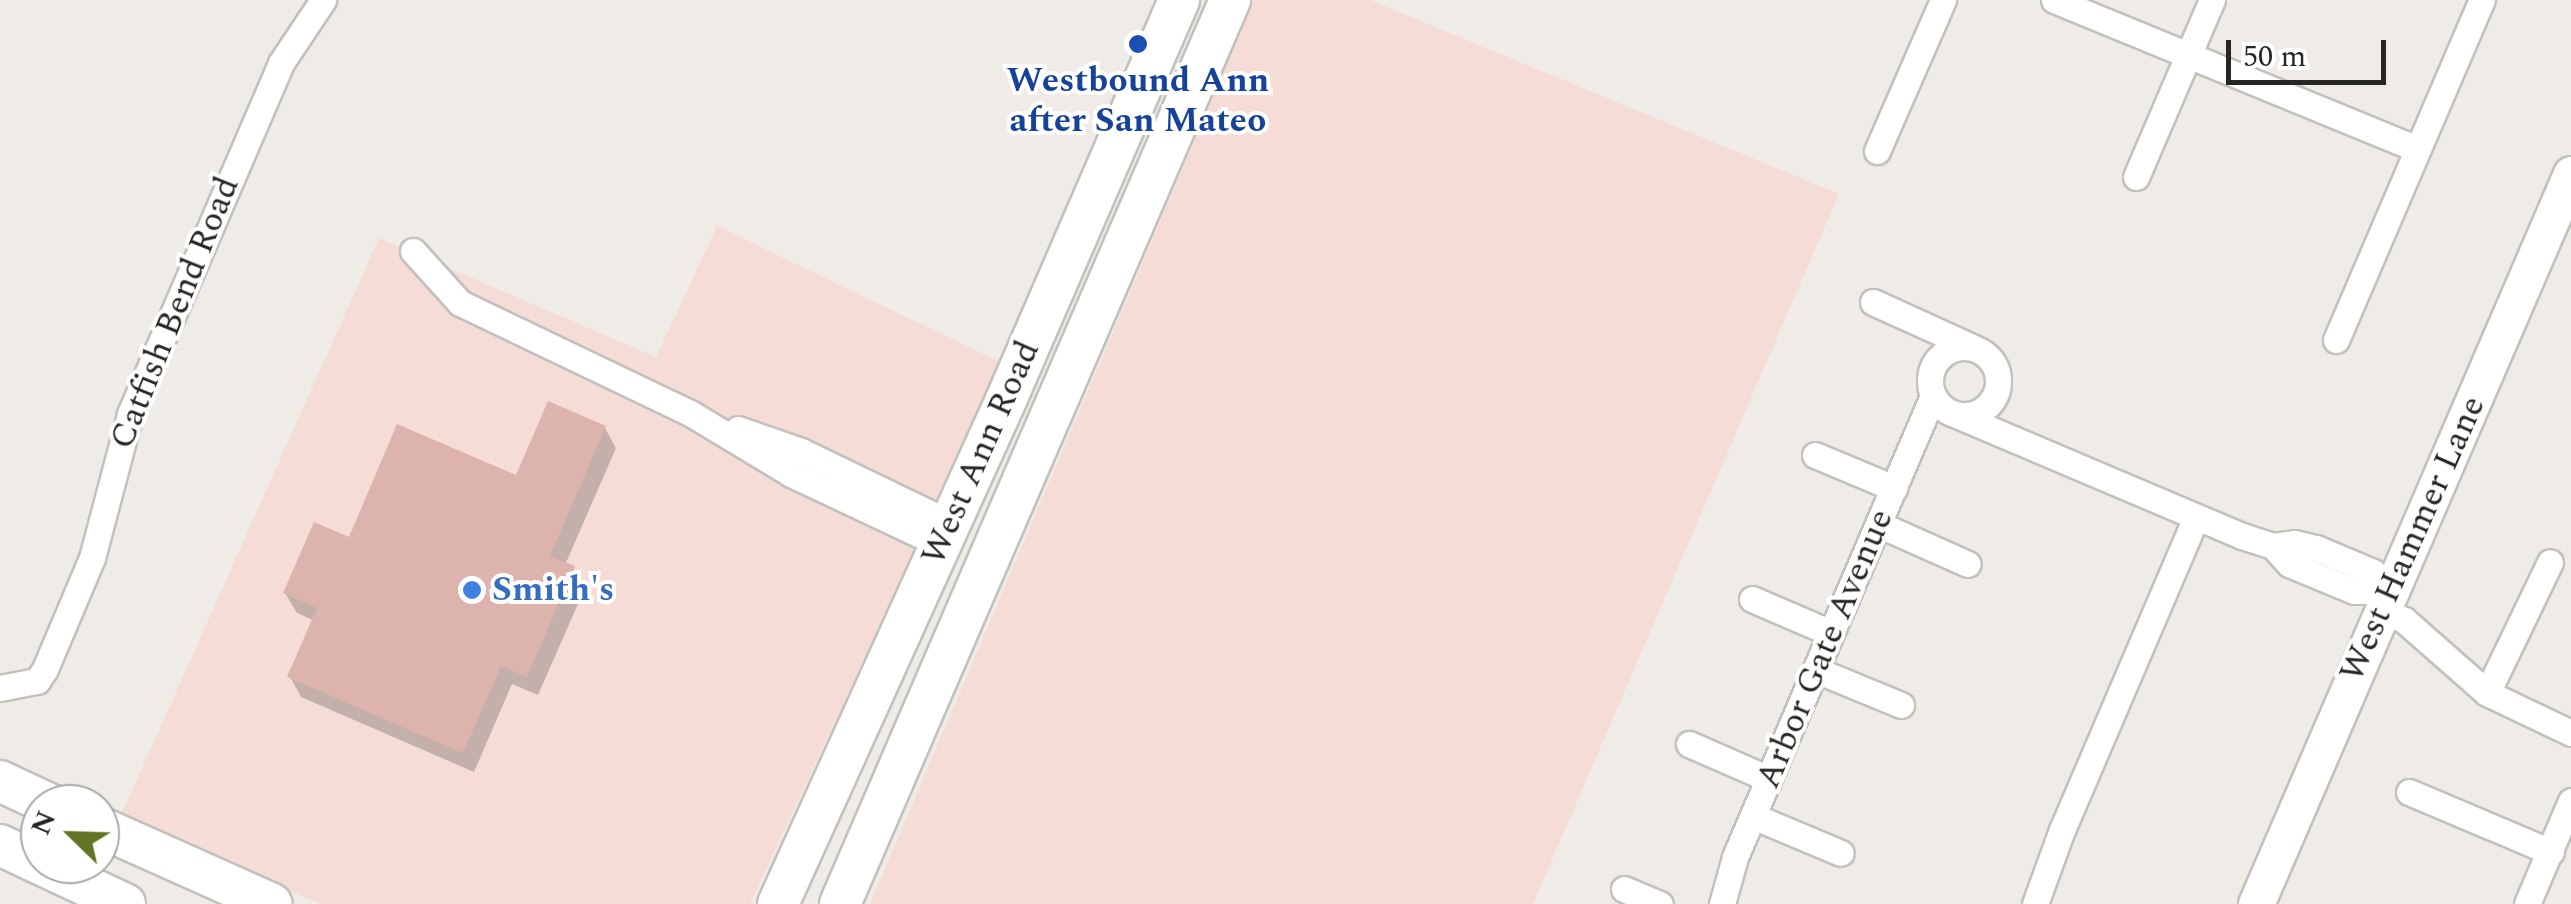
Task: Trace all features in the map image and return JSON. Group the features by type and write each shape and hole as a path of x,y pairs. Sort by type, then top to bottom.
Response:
{"main road":[{"name":"West Ann Road","path":"778,904 1006,400 1179,0"},
{"name":"West Ann Road","path":"840,904 1230,0"},
{"path":"993,550 980,509 1006,400"},
{"path":"926,706 953,590 945,533"},
{"path":"120,837 272,904"},
{"path":"82,884 114,899"}],"street":[{"name":"Catfish Bend Road","path":"12,687 37,680 45,669 78,596 100,534 125,427 281,63 322,0"},
{"path":"1877,151 1942,0"},
{"path":"2054,0 2418,149"},
{"path":"2136,176 2212,0"},
{"path":"2336,340 2482,0"},
{"name":"West Hammer Lane","path":"2256,904 2571,174"},
{"path":"413,252 460,303 690,413 801,451 945,533"},
{"path":"1873,302 1987,356 1998,376 1993,399 1974,413 1942,404"},
{"path":"1976,349 1965,347 1943,354 1930,373 1942,404 2196,518 2273,546 2290,564 2386,601 2488,693 2571,733"},
{"name":"Arbor Gate Avenue","path":"1722,904 1753,816 1878,524 1942,404"},
{"path":"1815,454 1894,488"},
{"path":"2035,904 2062,830 2196,518"},
{"path":"1878,524 1968,564"},
{"path":"2488,693 2550,562"},
{"path":"1752,599 1831,633"},
{"path":"1816,670 1901,706"},
{"path":"1689,744 1769,778"},
{"path":"2409,792 2550,852"},
{"path":"2528,904 2571,801"},
{"path":"1753,816 1841,854"},
{"path":"1624,889 1660,904"}],"shaded area":[{"path":"1254,0 1370,0 1839,194 1533,904 870,904"},
{"path":"717,226 1002,363 750,904 320,904 122,813 379,238 656,357"}],"building":[{"path":"548,401 606,426 550,556 575,566 527,677 501,666 463,753 287,677 317,608 283,593 314,522 349,537 397,424 516,475"}],"place":[{"name":"Westbound Ann after San Mateo","path":"1138,44"},
{"name":"Smith's","path":"472,590"}]}
